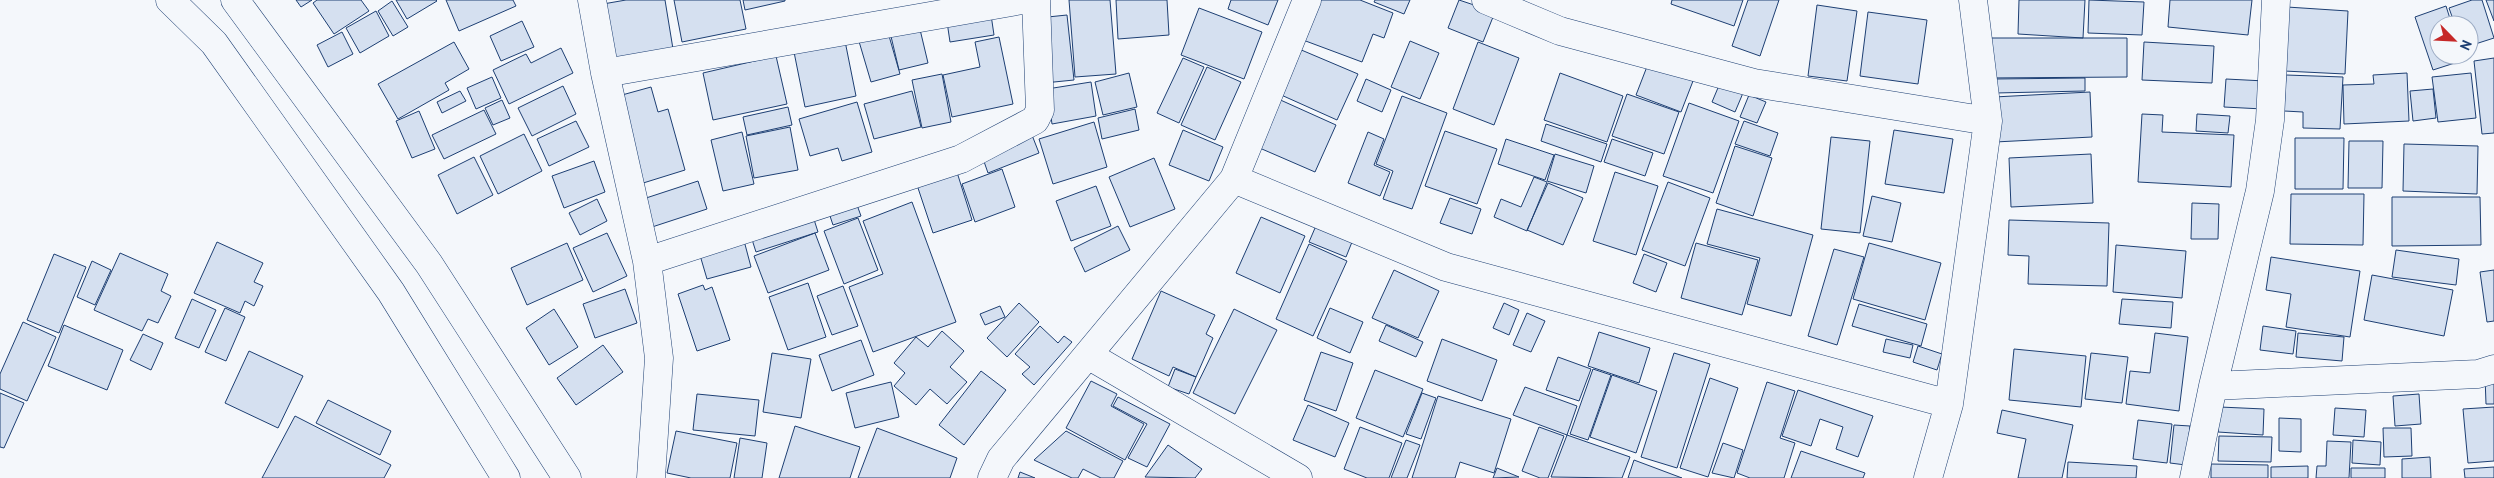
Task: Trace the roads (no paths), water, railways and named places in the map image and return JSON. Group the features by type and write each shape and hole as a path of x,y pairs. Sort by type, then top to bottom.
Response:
{"main road":[{"path":"170,0 214,43 391,292 506,478"},
{"path":"235,0 429,264 567,478"},
{"path":"592,0 605,73 647,261 659,358 651,478"},
{"path":"605,73 1022,0"},
{"path":"647,261 961,159 1035,120 1040,110 1036,0"},
{"path":"992,478 1001,459 1234,179 1307,0"},
{"path":"1486,0 1560,30 1754,83 1988,121"},
{"path":"1928,478 1949,404 1988,121 1973,0"},
{"path":"2194,478 2260,191 2270,120 2276,0"},
{"path":"1234,179 1446,267 1949,404"},
{"path":"1088,355 1298,478"},
{"path":"2214,386 2478,374 2494,369"}]}
